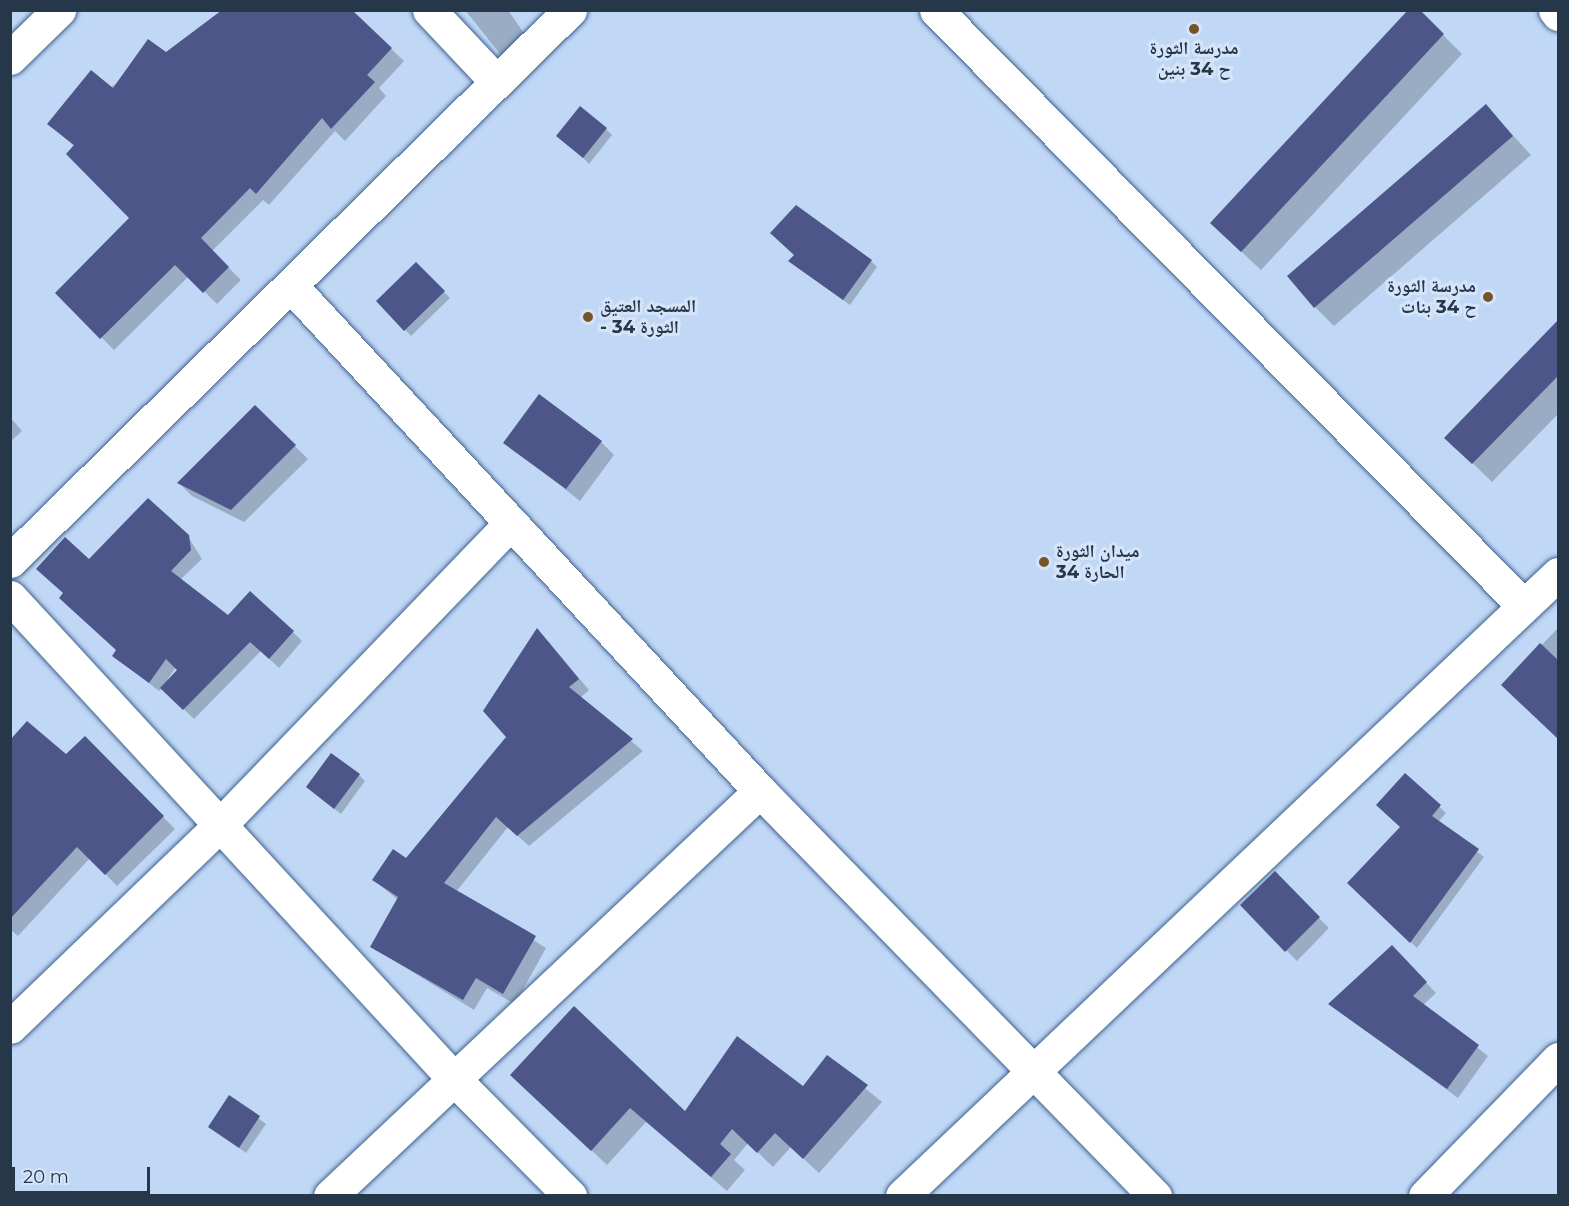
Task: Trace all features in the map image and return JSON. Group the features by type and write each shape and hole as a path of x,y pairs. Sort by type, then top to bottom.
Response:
{"street":[{"path":"10,58 59,10"},
{"path":"429,10 496,81"},
{"path":"10,561 292,287 496,81 570,10"},
{"path":"936,10 1524,606"},
{"path":"1555,10 1558,14"},
{"path":"292,287 509,525 760,791 1155,1196"},
{"path":"10,1028 220,824 509,525"},
{"path":"902,1196 1558,574"},
{"path":"10,597 454,1079 570,1196"},
{"path":"330,1196 760,791"},
{"path":"1425,1196 1558,1059"}],"building":[{"path":"222,10 352,10 392,48 367,75 375,82 331,129 322,118 256,194 250,188 201,238 229,267 203,293 175,265 100,339 55,293 129,218 66,154 74,145 47,124 91,70 113,88 148,39 166,52"},
{"path":"1408,10 1420,10 1444,34 1241,252 1210,223"},
{"path":"1486,104 1513,136 1314,308 1287,276"},
{"path":"580,106 607,128 583,158 556,136"},
{"path":"796,205 872,260 843,300 788,261 794,255 770,233"},
{"path":"416,262 445,291 404,331 376,301"},
{"path":"1558,320 1558,376 1472,464 1444,438"},
{"path":"539,394 602,441 566,489 503,443"},
{"path":"255,405 296,445 231,510 177,483"},
{"path":"148,498 189,535 191,550 171,571 228,615 250,591 294,631 269,659 250,642 183,710 160,688 177,670 166,659 149,683 112,656 116,650 59,598 63,593 36,569 65,537 89,559"},
{"path":"537,628 579,679 569,687 633,739 517,836 496,817 444,883 536,936 503,994 476,978 463,1000 370,947 398,897 372,880 393,849 406,858 506,737 483,711"},
{"path":"1540,643 1558,660 1558,739 1501,685"},
{"path":"27,721 66,754 85,736 164,816 105,875 77,847 10,919 10,740"},
{"path":"331,753 360,774 334,809 306,787"},
{"path":"1405,773 1441,805 1432,816 1479,849 1410,943 1347,883 1400,827 1376,805"},
{"path":"1275,871 1320,917 1285,952 1240,905"},
{"path":"1392,945 1427,982 1413,996 1479,1045 1447,1089 1328,1004"},
{"path":"574,1006 685,1111 737,1036 803,1086 827,1055 868,1085 803,1159 775,1133 757,1153 732,1129 720,1144 731,1154 711,1177 630,1108 591,1151 510,1075"},
{"path":"229,1095 260,1116 239,1148 208,1127"}],"place":[{"name":"مدرسة الثورة ح 34 بنين","path":"1194,29"},
{"name":"مدرسة الثورة ح 34 بنات","path":"1488,297"},
{"name":"المسجد العتيق - الثورة 34","path":"588,317"},
{"name":"ميدان الثورة الحارة 34","path":"1044,562"}]}
